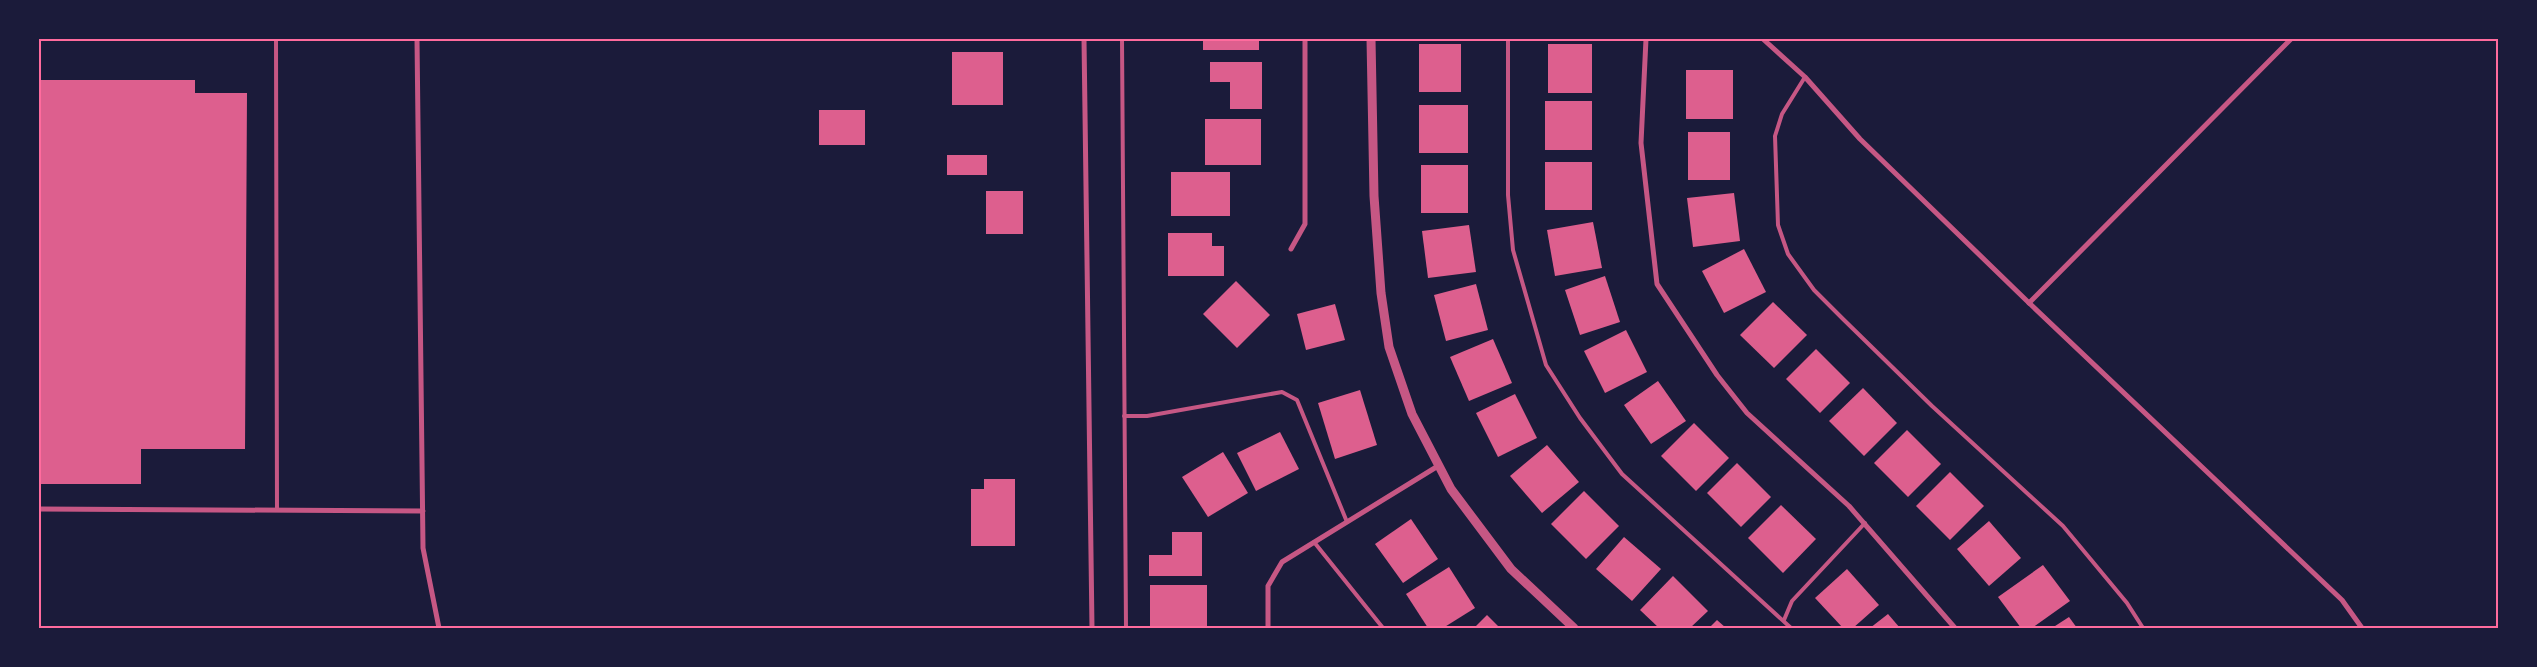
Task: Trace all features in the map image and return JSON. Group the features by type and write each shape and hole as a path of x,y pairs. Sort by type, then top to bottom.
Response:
{"street":[{"path":"417,39 423,548 439,628"},
{"path":"1084,39 1092,628"},
{"path":"1291,249 1305,224 1305,39"},
{"path":"1371,39 1374,196 1381,293 1389,347 1412,414 1450,489 1511,569 1574,628"},
{"path":"1646,39 1641,143 1657,284 1717,375 1747,413 1849,506 1955,628"},
{"path":"1763,39 1805,77 1860,139 2029,303 2342,600 2362,628"},
{"path":"2029,303 2291,39"},
{"path":"1268,628 1268,586 1282,562 1438,466"},
{"path":"39,509 423,511"}],"lane":[{"path":"276,39 277,510"},
{"path":"1122,39 1126,628"},
{"path":"1508,39 1508,195 1513,250 1546,365 1580,418 1622,474 1695,543 1791,628"},
{"path":"1805,77 1782,114 1775,136 1778,225 1788,254 1814,290 1843,319 1932,406 2063,526 2127,604 2143,628"},
{"path":"1124,416 1147,416 1282,392 1297,400 1347,522"},
{"path":"1784,620 1792,601 1865,523"},
{"path":"1314,542 1383,628"}],"building":[{"path":"1203,39 1259,39 1259,50 1203,50"},
{"path":"1419,44 1461,44 1461,92 1419,92"},
{"path":"1548,44 1592,44 1592,93 1548,93"},
{"path":"952,52 1003,52 1003,105 952,105"},
{"path":"1210,62 1262,62 1262,109 1230,109 1230,82 1210,82"},
{"path":"1686,70 1733,70 1733,119 1686,119"},
{"path":"39,80 195,80 195,93 247,93 245,449 141,449 141,484 39,484"},
{"path":"1545,101 1592,101 1592,150 1545,150"},
{"path":"1419,105 1468,105 1468,153 1419,153"},
{"path":"819,110 865,110 865,145 819,145"},
{"path":"1205,119 1261,119 1261,165 1205,165"},
{"path":"1688,132 1730,132 1730,180 1688,180"},
{"path":"947,155 987,155 987,175 947,175"},
{"path":"1545,162 1592,162 1592,210 1545,210"},
{"path":"1421,165 1468,165 1468,213 1421,213"},
{"path":"1171,172 1230,172 1230,216 1171,216"},
{"path":"986,191 1023,191 1023,234 986,234"},
{"path":"1734,193 1740,241 1693,247 1687,198"},
{"path":"1593,222 1602,268 1555,276 1547,230"},
{"path":"1469,225 1476,272 1428,278 1422,231"},
{"path":"1168,233 1212,233 1212,246 1224,246 1224,276 1168,276"},
{"path":"1744,249 1766,292 1724,313 1702,271"},
{"path":"1605,276 1620,322 1580,335 1565,290"},
{"path":"1236,281 1270,315 1237,348 1203,314"},
{"path":"1476,284 1488,330 1446,341 1434,295"},
{"path":"1773,302 1807,335 1774,368 1740,335"},
{"path":"1335,304 1345,340 1306,350 1297,314"},
{"path":"1626,330 1647,372 1605,393 1584,351"},
{"path":"1493,339 1512,383 1469,401 1450,357"},
{"path":"1816,349 1850,383 1820,413 1786,379"},
{"path":"1658,381 1686,421 1651,444 1624,405"},
{"path":"1863,388 1897,423 1864,456 1829,421"},
{"path":"1360,390 1377,445 1335,459 1318,403"},
{"path":"1515,394 1537,438 1498,457 1476,413"},
{"path":"1694,423 1729,458 1696,491 1661,456"},
{"path":"1907,430 1941,464 1908,497 1874,463"},
{"path":"1280,432 1299,469 1256,491 1237,453"},
{"path":"1547,445 1579,482 1542,513 1510,476"},
{"path":"1223,452 1248,493 1208,517 1182,477"},
{"path":"1737,463 1771,497 1741,527 1707,493"},
{"path":"1950,472 1984,506 1950,540 1916,506"},
{"path":"984,479 1015,479 1015,546 971,546 971,489 984,489"},
{"path":"1584,491 1619,526 1586,559 1551,524"},
{"path":"1781,505 1816,539 1783,573 1748,538"},
{"path":"1411,519 1438,559 1403,583 1375,544"},
{"path":"1989,521 2021,558 1989,586 1957,549"},
{"path":"1172,532 1202,532 1202,576 1149,576 1149,555 1172,555"},
{"path":"1624,537 1661,569 1632,601 1596,569"},
{"path":"2043,565 2070,601 2032,628 2021,628 1998,597"},
{"path":"1449,567 1475,608 1443,628 1428,628 1406,594"},
{"path":"1847,569 1879,605 1853,628 1843,628 1815,598"},
{"path":"1673,576 1708,611 1690,628 1659,628 1640,610"},
{"path":"1150,585 1207,585 1207,628 1150,628"},
{"path":"1888,614 1900,628 1870,628"},
{"path":"1487,615 1500,628 1474,628"},
{"path":"2069,617 2077,628 2052,628"},
{"path":"1717,620 1726,628 1709,628"}]}
